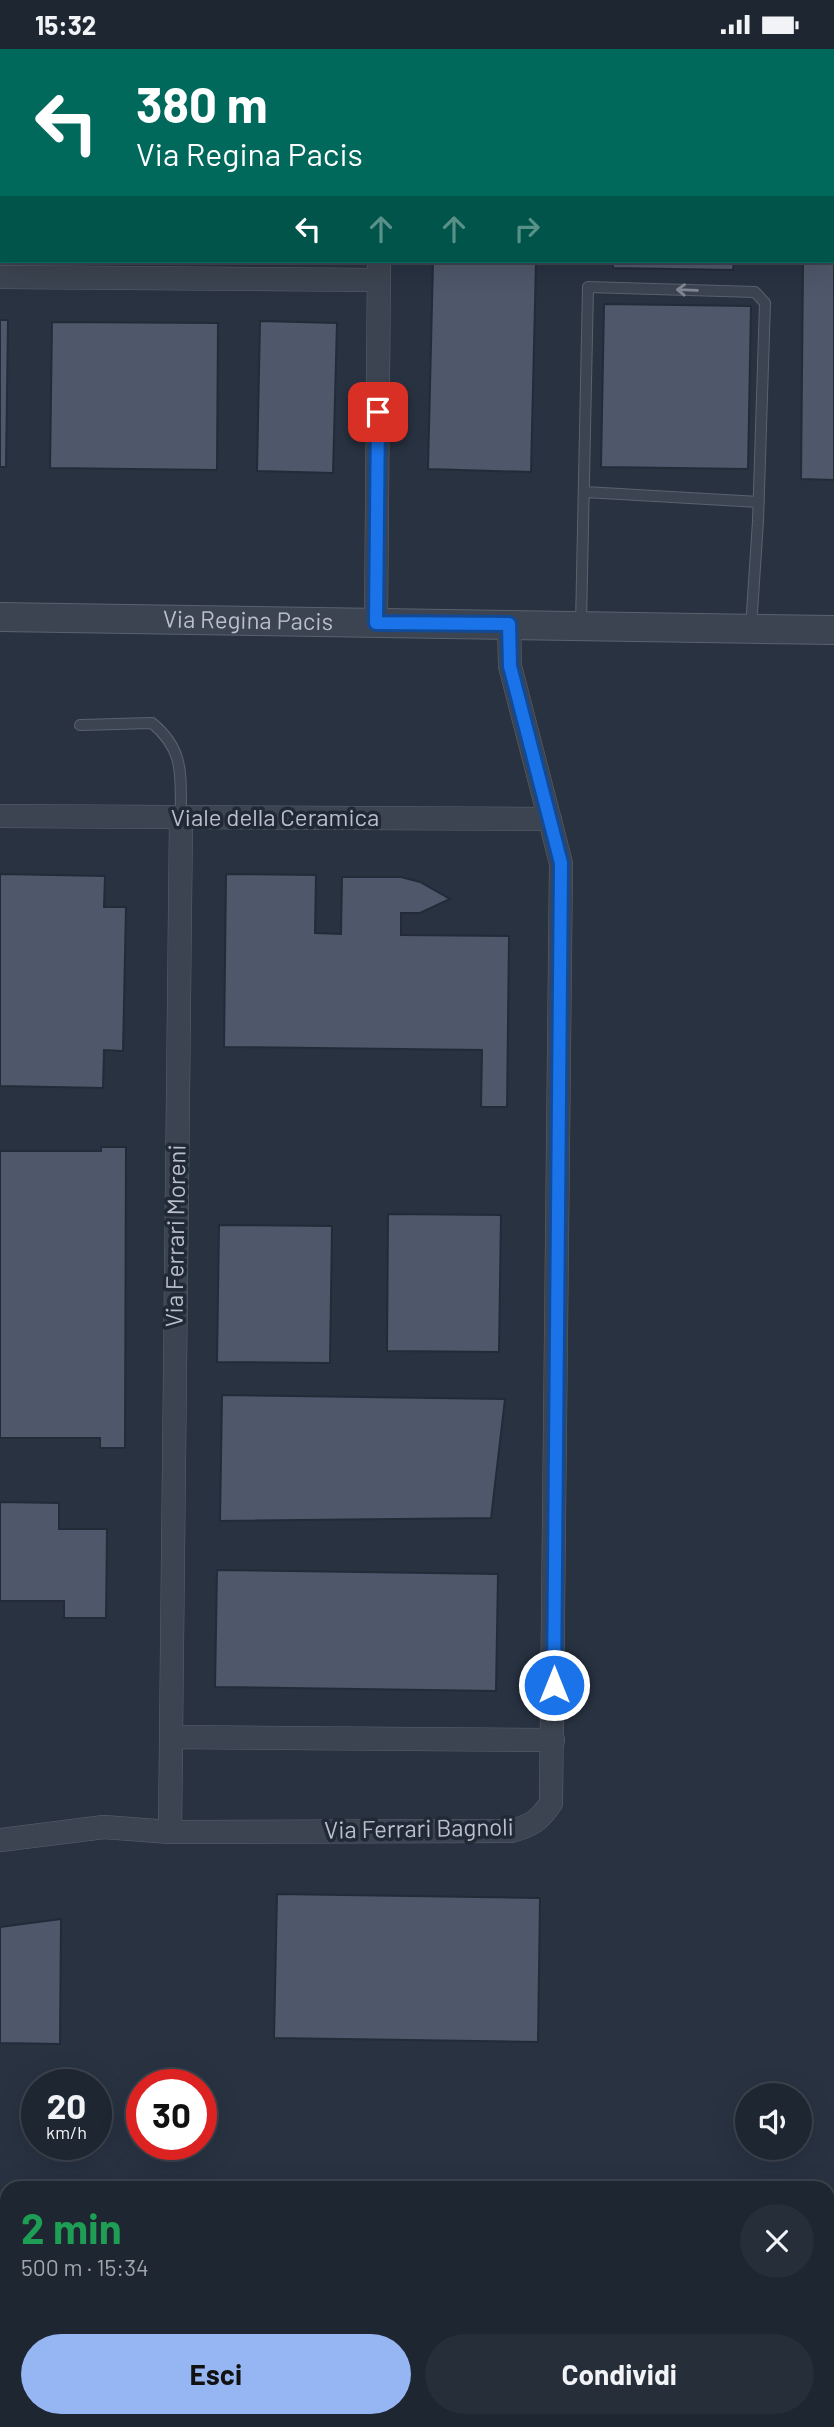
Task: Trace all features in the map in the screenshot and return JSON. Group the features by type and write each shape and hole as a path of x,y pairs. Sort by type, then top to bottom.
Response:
{"street":[{"path":"0,277 379,271 376,623"},
{"name":"Via Regina Pacis","path":"0,617 834,630"},
{"name":"Via Ferrari Bagnoli","path":"0,1840 104,1827 170,1832 511,1831 527,1827 541,1819 551,1803 561,863 510,666 509,624"},
{"name":"Viale della Ceramica","path":"0,816 550,819"},
{"name":"Via Ferrari Moreni","path":"170,1832 181,817"},
{"path":"171,1737 553,1740"}],"lane":[{"path":"581,625 588,286 755,292 765,303 759,502 751,628"},
{"path":"585,492 759,502"},
{"name":"Via Ferrari Moreni","path":"80,725 152,723 166,735 177,751 181,817"}],"building":[{"path":"433,263 536,263 531,472 428,469"},
{"path":"613,263 734,263 733,270 613,268"},
{"path":"803,263 834,263 834,480 801,479"},
{"path":"604,304 751,306 748,469 601,467"},
{"path":"0,320 8,320 6,467 0,467"},
{"path":"260,321 337,323 333,473 257,471"},
{"path":"52,322 218,323 217,470 50,468"},
{"path":"0,874 105,876 104,907 126,907 123,1051 104,1050 103,1088 0,1086"},
{"path":"226,874 316,875 315,933 341,934 342,877 401,877 420,882 450,899 420,913 401,913 401,935 509,936 507,1107 481,1107 482,1050 224,1047"},
{"path":"101,1147 126,1147 125,1448 100,1448 100,1438 0,1438 0,1151 101,1151"},
{"path":"388,1214 501,1215 499,1352 387,1351"},
{"path":"219,1225 332,1226 330,1363 217,1362"},
{"path":"222,1395 505,1399 491,1518 220,1521"},
{"path":"0,1502 59,1503 59,1529 107,1529 106,1618 64,1618 64,1601 0,1601"},
{"path":"217,1570 498,1574 496,1691 215,1687"},
{"path":"277,1894 540,1898 538,2042 274,2038"},
{"path":"61,1919 60,2044 0,2043 0,1927"}],"route":[{"path":"378,412 376,623 509,624 510,666 561,863 554,1685"}]}
